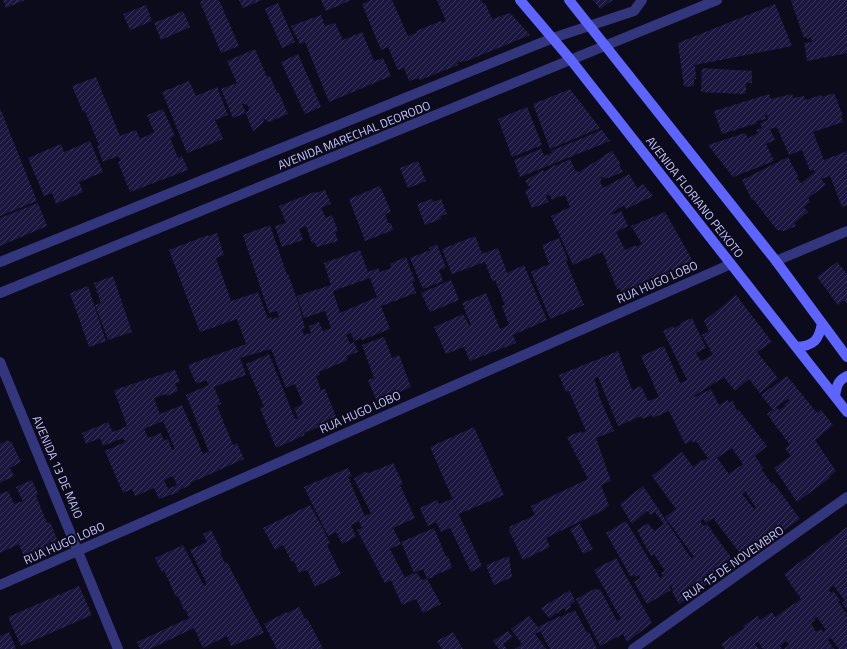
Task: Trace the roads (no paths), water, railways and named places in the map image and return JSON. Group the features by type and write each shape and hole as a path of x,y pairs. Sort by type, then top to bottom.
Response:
{"street":[{"name":"AVENIDA FLORIANO PEIXOTO","path":"520,0 571,60 847,412"},
{"name":"AVENIDA FLORIANO PEIXOTO","path":"569,0 776,261 847,357"},
{"name":"AVENIDA MARECHAL DEORODO","path":"0,262 553,38 634,11 642,0"},
{"name":"AVENIDA MARECHAL DEORODO","path":"0,293 717,0"},
{"path":"776,261 847,232"},
{"name":"RUA HUGO LOBO","path":"0,585 731,264"},
{"path":"796,347 806,347 813,343 820,334 822,323"},
{"name":"AVENIDA 13 DE MAIO","path":"0,362 118,649"},
{"path":"835,396 840,379 847,376"},
{"name":"RUA 15 DE NOVEMBRO","path":"633,649 847,497"}]}
